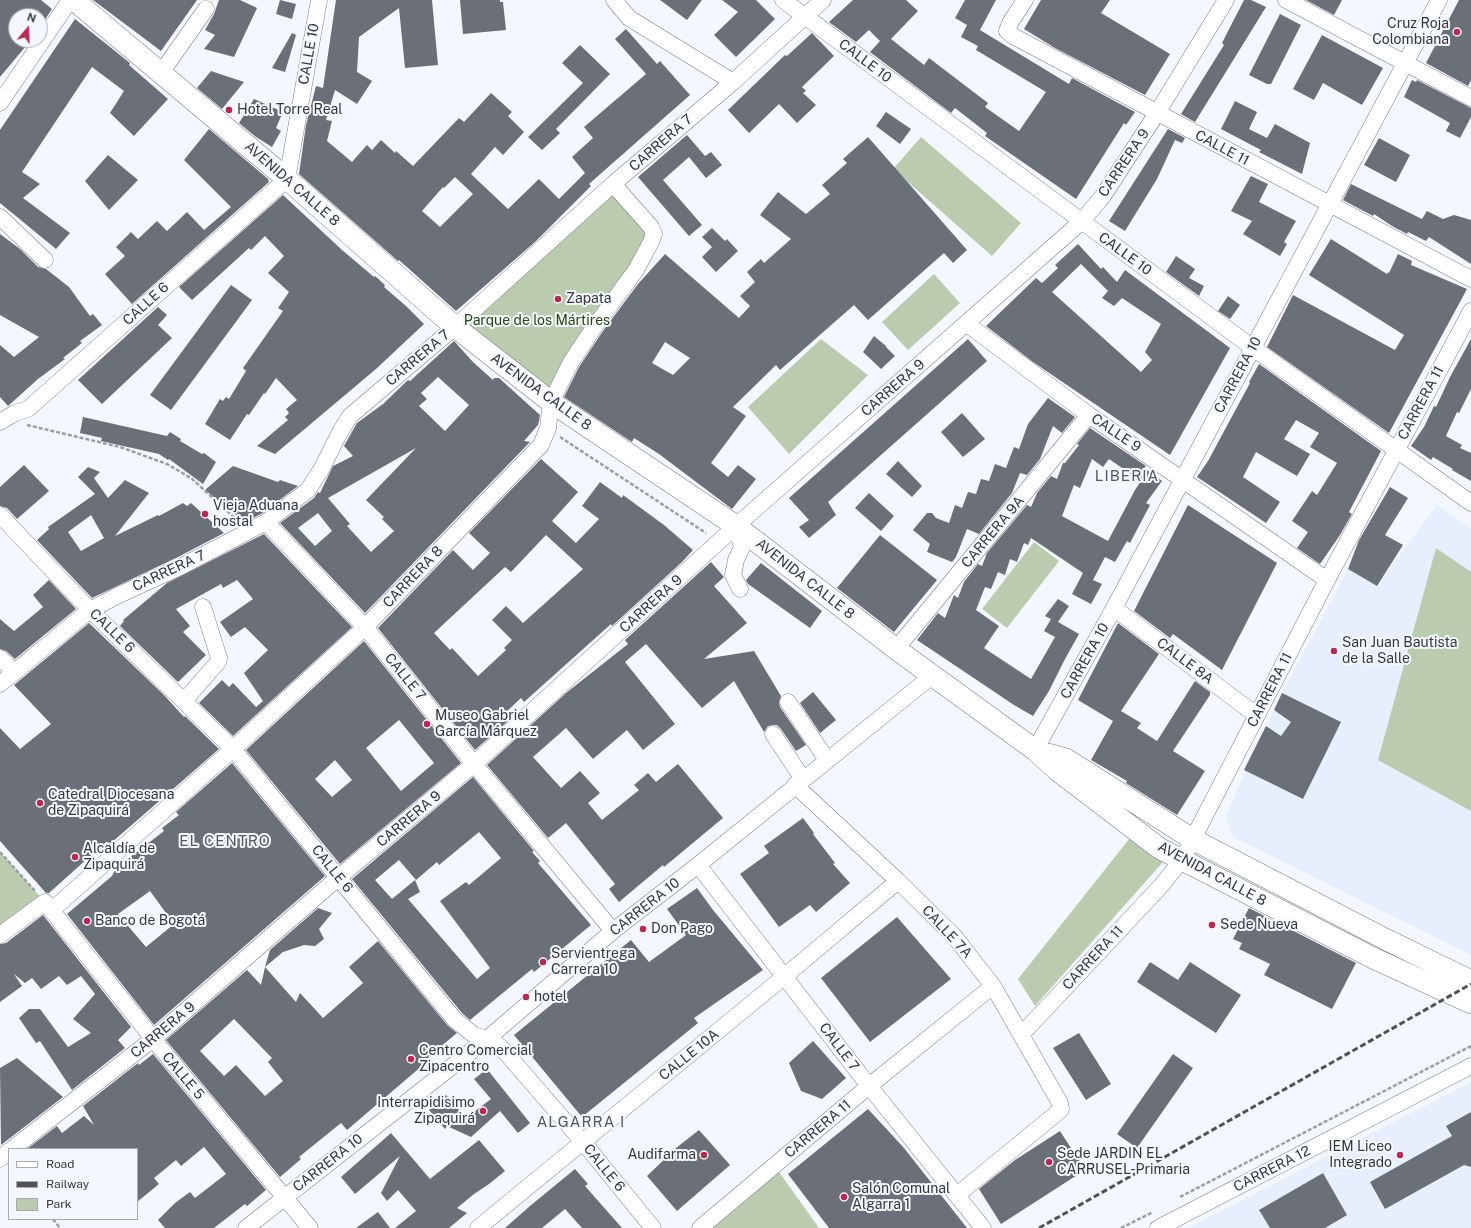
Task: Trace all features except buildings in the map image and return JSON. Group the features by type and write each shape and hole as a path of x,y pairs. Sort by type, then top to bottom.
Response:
{"main road":[{"name":"AVENIDA CALLE 8","path":"74,0 287,179 455,327 551,402 730,532 896,649 1034,750 1058,771 1159,848 1373,958 1471,1003"},
{"name":"AVENIDA CALLE 8","path":"1034,750 1066,759 1194,840 1385,939 1471,981"}],"street":[{"path":"0,104 70,0"},
{"name":"CALLE 10","path":"287,179 319,0"},
{"path":"614,0 629,18 732,82"},
{"name":"CALLE 10","path":"783,0 1253,348 1471,503"},
{"name":"CARRERA 7","path":"0,684 90,610 119,594 182,566 266,522 308,490 322,468 350,416 455,327 614,184 732,82 823,0"},
{"name":"CALLE 11","path":"1026,0 1007,31 1013,36 1471,279"},
{"name":"CARRERA 9","path":"11,1148 153,1039 339,877 474,764 730,532 1081,222 1103,196 1157,113 1226,0"},
{"path":"1286,0 1471,98"},
{"name":"CARRERA 10","path":"1034,750 1114,608 1439,0"},
{"path":"160,73 206,9"},
{"name":"CALLE 6","path":"2,421 28,409 287,179"},
{"name":"CARRERA 8","path":"0,935 48,906 233,749 365,627 541,445 548,428 551,402 570,362 594,326 636,270 654,234 651,228 614,184"},
{"path":"0,217 45,260"},
{"name":"CARRERA 11","path":"1021,1035 1160,887 1182,860 1194,840 1256,715 1395,450 1471,311"},
{"name":"CALLE 9","path":"967,324 1089,415 1327,580"},
{"name":"CARRERA 9A","path":"896,649 1089,415"},
{"name":"CALLE 6","path":"0,515 90,610 233,749 455,1020 474,1035 499,1046 506,1053 583,1142 654,1228"},
{"name":"CALLE 7","path":"266,522 365,627 474,764 613,932"},
{"path":"730,532 742,547 736,560 733,575 740,589"},
{"path":"184,701 218,662 219,658 203,607"},
{"name":"CALLE 8A","path":"1114,608 1256,715"},
{"path":"0,658 14,672"},
{"name":"CARRERA 10","path":"246,1228 487,1040 613,932 932,676"},
{"path":"788,702 827,760"},
{"name":"CALLE 7A","path":"773,734 799,782 954,936 993,986 1060,1102 1061,1108 1057,1113 957,1195"},
{"name":"CALLE 7","path":"698,865 869,1086 983,1228"},
{"name":"CALLE 10A","path":"478,1228 785,976 898,881"},
{"name":"CALLE 5","path":"48,906 153,1039 310,1228"},
{"name":"CARRERA 11","path":"700,1228 869,1086 993,986"},
{"name":"CARRERA 12","path":"1158,1228 1471,1066"}],"path":[{"path":"2,421 120,447 166,464 191,478 249,531"},
{"path":"548,428 708,535 730,532"},
{"path":"0,852 48,906"},
{"path":"1177,1199 1471,1046"},
{"path":"1121,1228 1156,1210"},
{"path":"54,1220 60,1228"}],"shaded area":[{"path":"1437,504 1471,529 1471,955 1233,837 1225,817 1282,693 1348,569 1377,586"},
{"name":"IEM Liceo Integrado","path":"1471,1082 1471,1228 1188,1228"}],"green space":[{"path":"921,137 1021,223 992,256 893,169"},
{"name":"Parque de los Mártires","path":"610,191 651,233 550,395 460,321"},
{"path":"934,274 960,303 908,350 882,322"},
{"path":"821,339 868,375 789,454 748,407"},
{"path":"1034,542 1059,561 1007,628 982,609"},
{"path":"1436,548 1471,572 1471,811 1378,760"},
{"path":"1130,838 1163,862 1035,1006 1018,979"},
{"path":"0,852 45,902 0,935"},
{"path":"777,1169 819,1228 705,1228"}],"railway":[{"path":"1039,1228 1471,984"}],"place":[{"name":"Cruz Roja Colombiana","path":"1457,32"},
{"name":"Hotel Torre Real","path":"229,110"},
{"name":"Zapata","path":"558,299"},
{"name":"Vieja Aduana hostal","path":"205,514"},
{"name":"San Juan Bautista de la Salle","path":"1334,651"},
{"name":"Museo Gabriel García Márquez","path":"427,724"},
{"name":"Catedral Diocesana de Zipaquirá","path":"40,803"},
{"name":"Alcaldía de Zipaquirá","path":"75,857"},
{"name":"Banco de Bogotá","path":"87,921"},
{"name":"Sede Nueva","path":"1212,925"},
{"name":"Don Pago","path":"643,929"},
{"name":"Servientrega Carrera 10","path":"543,962"},
{"name":"hotel","path":"526,997"},
{"name":"Centro Comercial Zipacentro","path":"411,1059"},
{"name":"Interrapidisimo Zipaquirá","path":"483,1111"},
{"name":"Audifarma","path":"704,1155"},
{"name":"IEM Liceo Integrado","path":"1400,1155"},
{"name":"Sede JARDIN EL CARRUSEL-Primaria","path":"1049,1162"},
{"name":"Salón Comunal Algarra 1","path":"844,1197"}],"district":[{"name":"LIBERIA","path":"1127,476"},
{"name":"EL CENTRO","path":"225,841"},
{"name":"ALGARRA I","path":"581,1122"}]}
